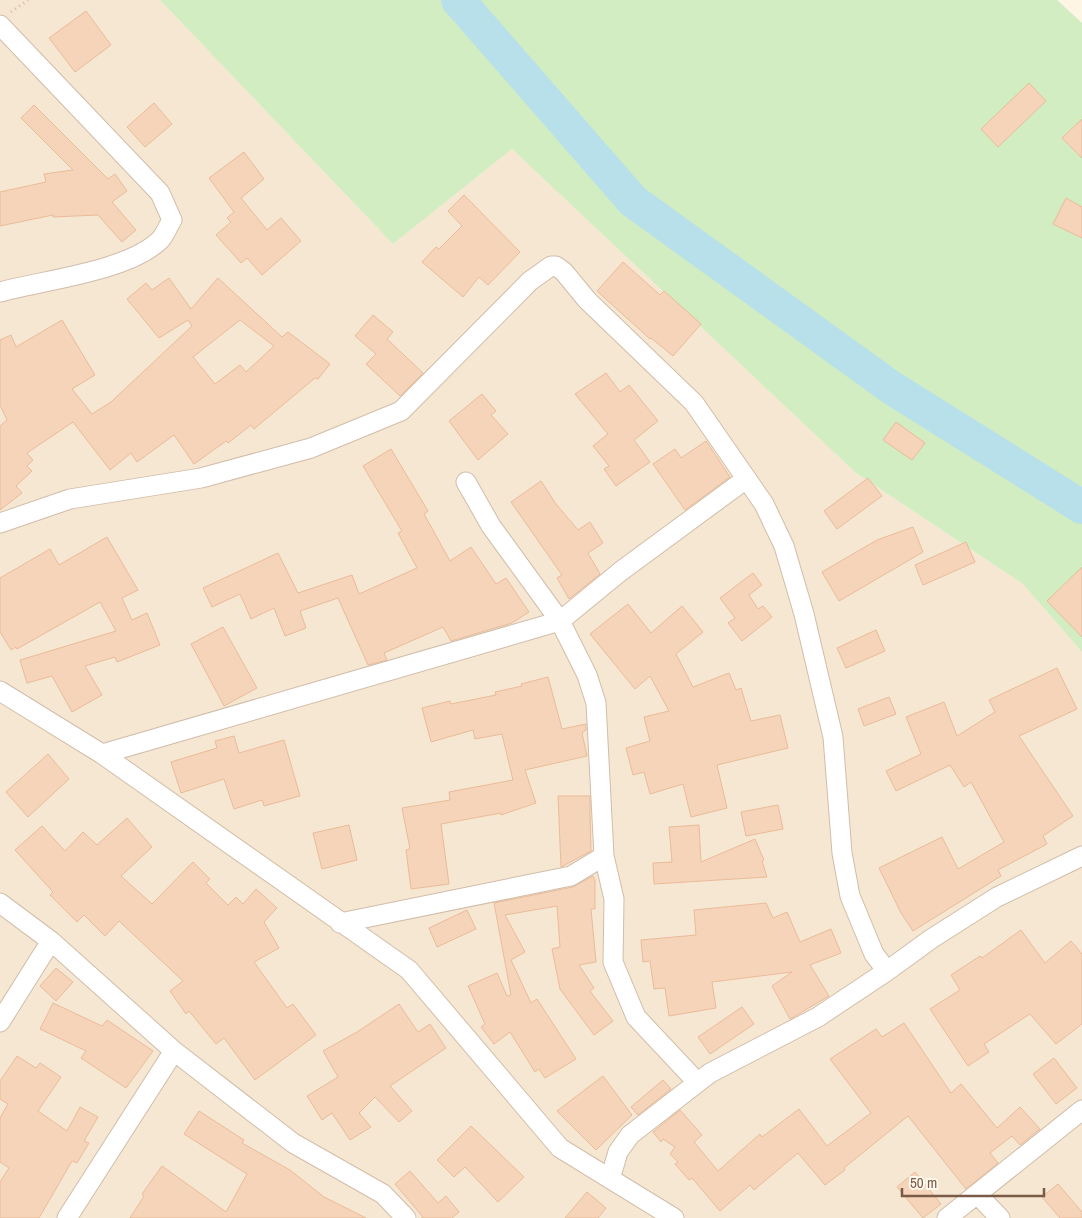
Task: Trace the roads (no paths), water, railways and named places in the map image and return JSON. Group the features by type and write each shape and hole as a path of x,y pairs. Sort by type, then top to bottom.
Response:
{"street":[{"path":"0,292 97,270 140,255 161,240 172,220 160,193 3,20"},
{"path":"0,523 70,499 201,478 312,448 401,411 530,281 550,266 556,266 564,272 587,300 694,403 764,504 784,546 804,614 833,737 842,852 850,896 874,954 887,971"},
{"path":"102,754 560,621 620,571 746,479"},
{"path":"466,482 491,526 560,621 587,675 596,703 604,856 614,899 613,962 636,1017 697,1082"},
{"path":"0,692 102,754 409,970 560,1148 674,1218"},
{"path":"340,923 571,876 604,856"},
{"path":"610,1179 618,1152 630,1135 710,1072 818,1017 887,971 931,938 997,897 1082,856"},
{"path":"0,903 51,941 174,1051 293,1143 383,1194 406,1218"},
{"path":"0,1022 51,941"},
{"path":"67,1218 174,1051"},
{"path":"947,1218 1082,1110"},
{"path":"978,1194 1000,1218"}],"waterway":[{"path":"458,0 633,201 892,388 1082,507"}]}
